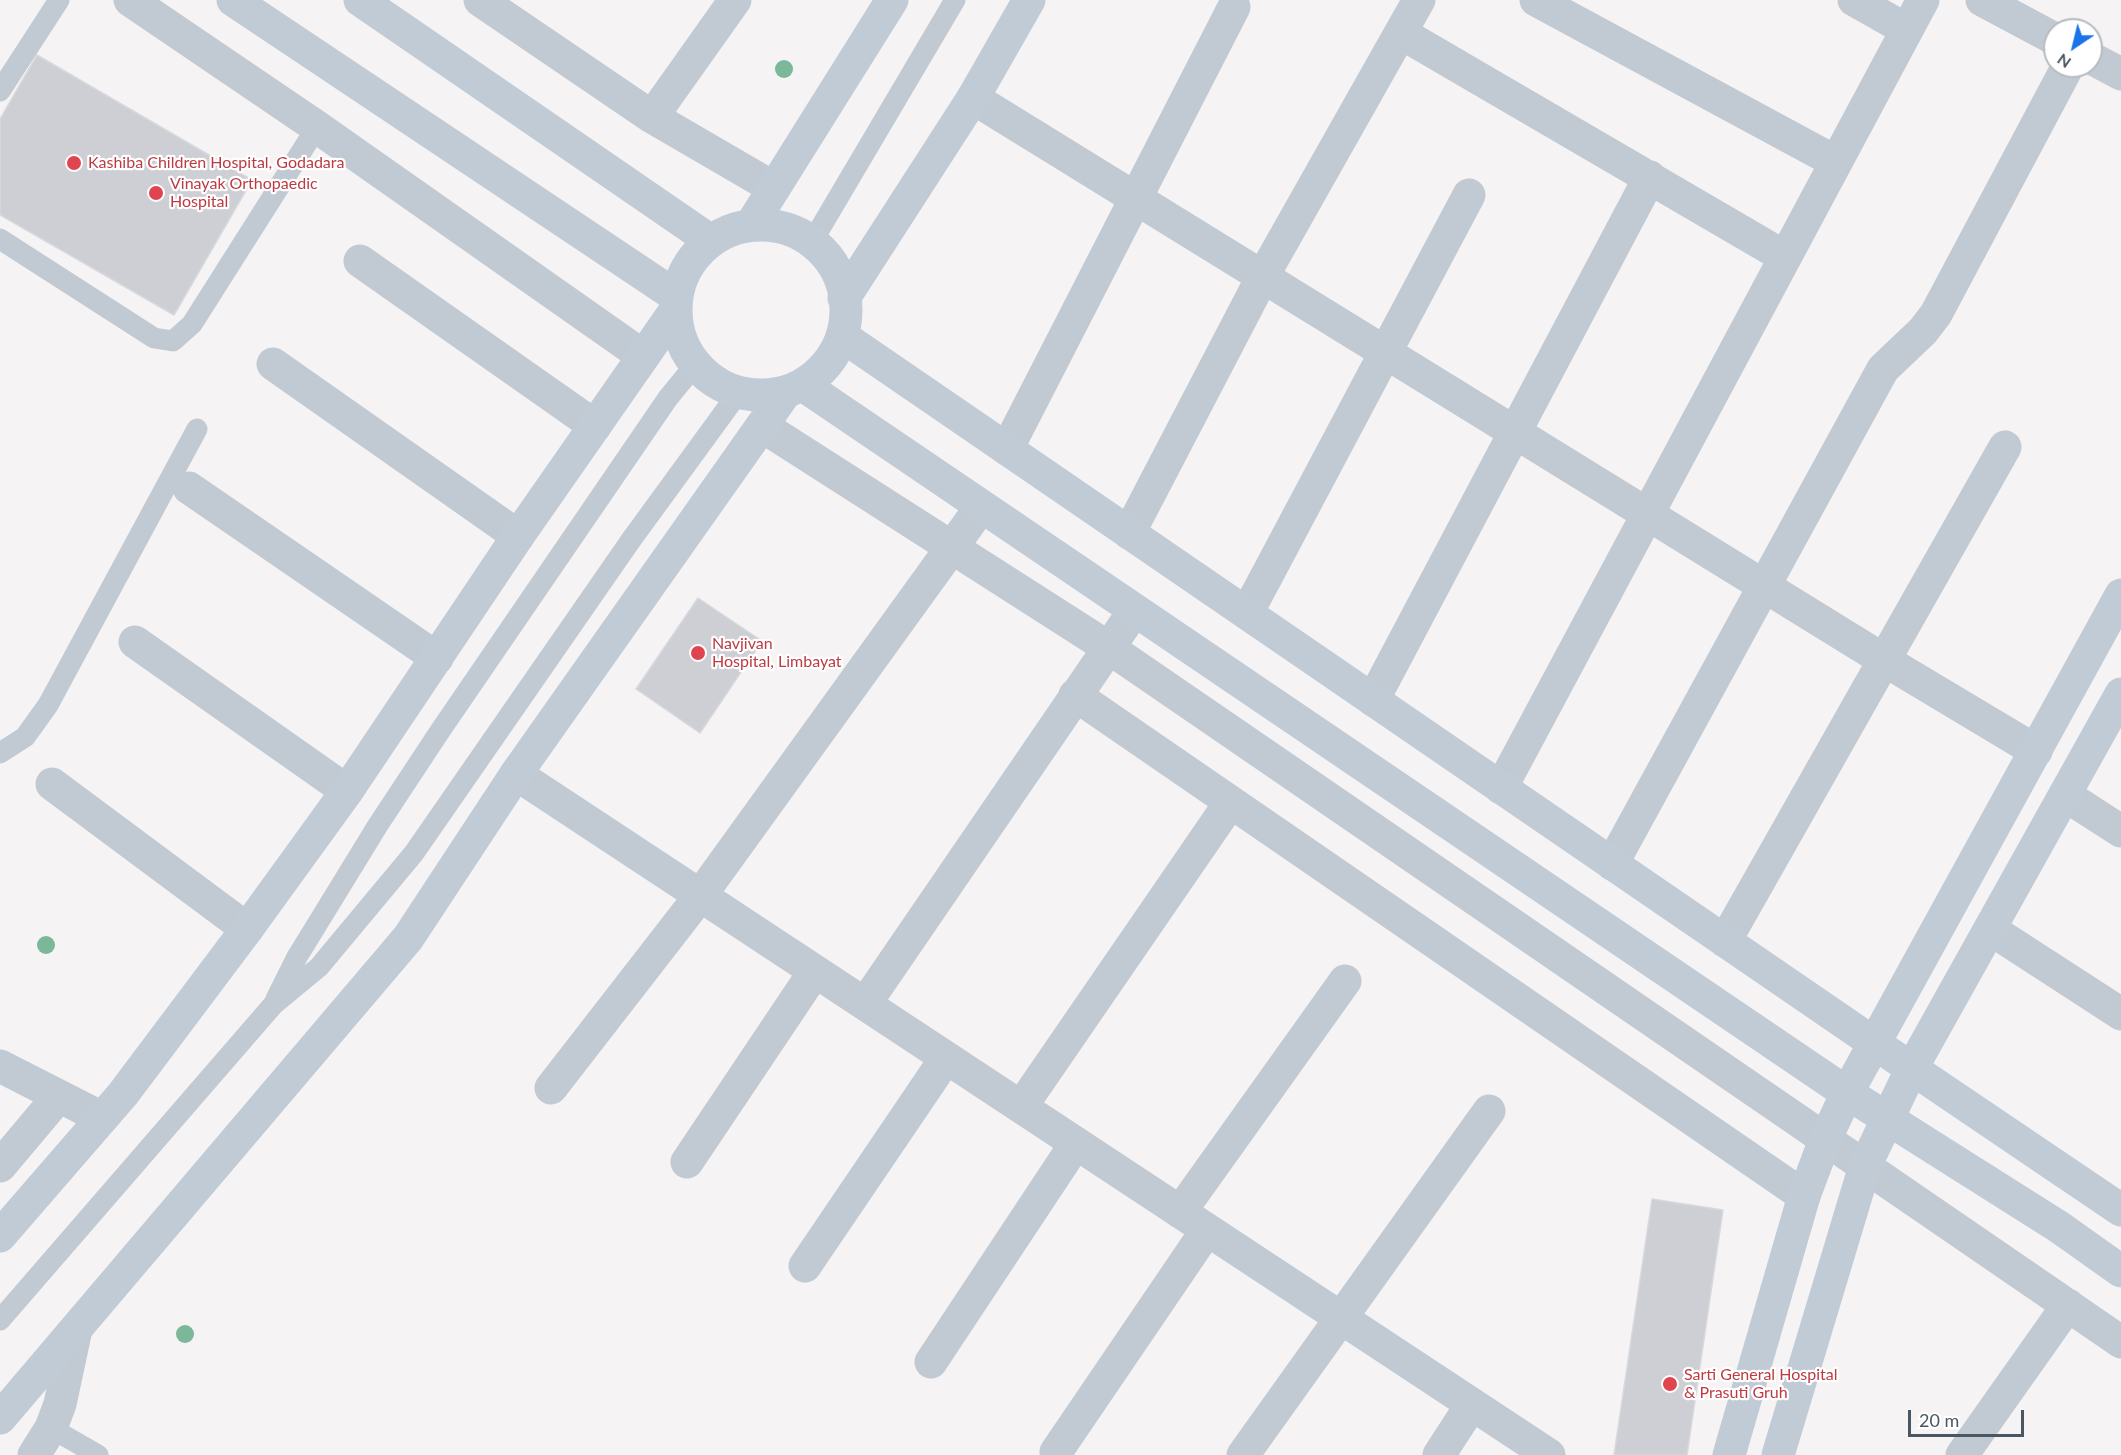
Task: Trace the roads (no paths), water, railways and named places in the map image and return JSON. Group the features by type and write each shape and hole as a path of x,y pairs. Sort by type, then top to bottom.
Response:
{"street":[{"path":"130,0 643,356"},
{"path":"233,0 676,303"},
{"path":"360,0 711,241"},
{"path":"480,0 517,10 652,117 774,188"},
{"path":"652,117 735,0"},
{"path":"751,225 892,0"},
{"path":"844,298 973,98 1029,0"},
{"path":"1129,533 1263,276 1419,0"},
{"path":"1536,0 1836,162"},
{"path":"1854,0 1907,30"},
{"path":"1501,788 1923,0"},
{"path":"1982,0 2043,33"},
{"path":"1007,449 1234,7"},
{"path":"1401,33 1785,257"},
{"path":"2103,64 2121,74"},
{"path":"1612,864 1883,369 1923,331 1936,314 2062,78"},
{"path":"973,98 1884,660 2036,751"},
{"path":"1373,700 1650,177"},
{"path":"1247,613 1469,195"},
{"path":"0,1418 408,938 516,774 762,426 794,389 829,363 843,336 847,309 842,282 827,256 806,237 780,226 751,225 723,232 705,244 690,261 680,281 676,303 676,325 683,346 694,365 711,380 731,390 753,396 794,389 981,507 1847,1093 2059,1227 2121,1271"},
{"path":"360,261 595,426"},
{"path":"0,1236 123,1094 347,791 518,536 643,356 676,303"},
{"path":"843,336 2121,1210"},
{"path":"273,364 518,536"},
{"path":"762,426 1108,648 2121,1342"},
{"path":"1725,941 2005,447"},
{"path":"189,488 437,658"},
{"path":"551,1088 700,896 981,507"},
{"path":"1729,1455 1803,1196 1825,1140 1874,1043 2121,596"},
{"path":"865,1004 1134,611"},
{"path":"135,642 347,791"},
{"path":"1778,1455 1866,1166 1887,1118 1912,1068 2121,694"},
{"path":"1075,696 1803,1196"},
{"path":"516,774 1549,1455"},
{"path":"52,784 247,929"},
{"path":"2065,795 2121,831"},
{"path":"1021,1107 1230,803"},
{"path":"1990,928 2121,1014"},
{"path":"687,1162 815,971"},
{"path":"1180,1212 1345,981"},
{"path":"805,1266 946,1058"},
{"path":"0,1066 102,1118"},
{"path":"0,1166 58,1096"},
{"path":"1243,1455 1489,1111"},
{"path":"931,1362 1076,1143"},
{"path":"1056,1452 1207,1230"},
{"path":"1962,1455 2068,1305"},
{"path":"43,1442 60,1404 76,1329"},
{"path":"1439,1455 1472,1404"}],"lane":[{"path":"0,91 59,0"},
{"path":"812,242 955,0"},
{"path":"0,238 154,338 173,341 192,324 316,127"},
{"path":"273,1005 297,957 378,825 668,398 694,365"},
{"path":"0,1320 273,1005 318,967 414,854 632,540 739,392"},
{"path":"0,753 25,737 48,705 197,429"},
{"path":"43,1442 98,1455"}],"place":[{"name":"Kashiba Children Hospital, Godadara","path":"74,163"},
{"name":"Vinayak Orthopaedic Hospital","path":"156,193"},
{"name":"Navjivan Hospital, Limbayat","path":"698,653"},
{"name":"Sarti General Hospital & Prasuti Gruh","path":"1670,1384"}]}
